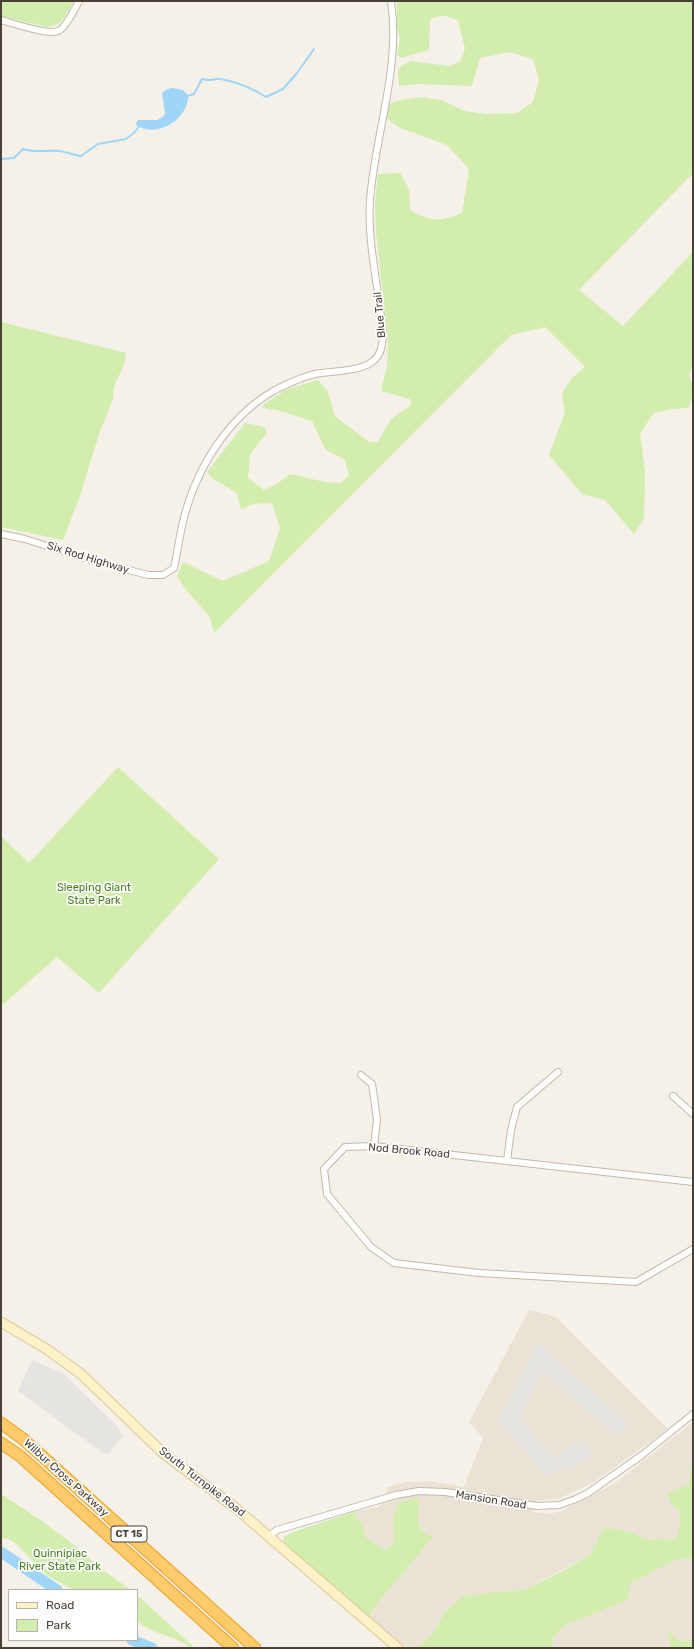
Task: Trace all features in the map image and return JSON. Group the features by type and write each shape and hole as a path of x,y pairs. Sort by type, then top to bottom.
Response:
{"highway":[{"name":"Wilbur Cross Parkway","path":"1,1423 23,1439 255,1648"},
{"name":"Wilbur Cross Parkway","path":"1,1442 20,1456 233,1648"}],"main road":[{"name":"South Turnpike Road","path":"1,1322 48,1350 81,1374 163,1453 234,1506 398,1648"}],"street":[{"path":"1,20 46,31 57,32 62,28 79,1"},
{"name":"Blue Trail","path":"174,568 182,526 193,490 219,442 236,422 264,398 280,387 313,375 352,369 370,364 375,360 381,350 383,337 382,325 370,238 369,216 372,176 392,54 392,1"},
{"name":"Six Rod Highway","path":"1,534 25,539 94,561 148,575 163,575 174,568"},
{"path":"507,1161 511,1130 517,1107 558,1072"},
{"path":"361,1075 372,1084 377,1120 374,1146"},
{"path":"673,1096 693,1114"},
{"name":"Nod Brook Road","path":"693,1182 374,1146 345,1147 324,1168 327,1194 371,1247 394,1263 479,1274 636,1282 693,1250"},
{"name":"Mansion Road","path":"268,1536 277,1530 396,1495 419,1491 445,1492 537,1506 550,1506 566,1502 588,1493 609,1479 693,1414"}],"shaded area":[{"path":"529,1310 556,1317 668,1429 594,1482 559,1499 536,1501 533,1512 548,1514 562,1511 615,1483 693,1422 693,1457 688,1485 671,1504 679,1510 680,1527 675,1539 647,1540 634,1533 604,1527 590,1555 524,1590 494,1592 445,1612 431,1636 416,1648 406,1648 370,1619 372,1610 433,1537 422,1531 418,1521 419,1498 398,1503 393,1518 394,1543 385,1550 365,1537 363,1524 357,1519 356,1511 379,1507 388,1487 406,1482 430,1481 464,1487 483,1438 469,1422"},
{"path":"538,1343 629,1425 618,1438 543,1372 519,1418 555,1458 580,1440 593,1454 569,1470 562,1468 547,1476 498,1421"},
{"path":"32,1360 64,1374 117,1426 123,1436 108,1454 103,1453 18,1391"},
{"path":"693,1558 693,1639 681,1642 671,1648 554,1648 552,1640 563,1626 628,1600 630,1584 677,1559"}],"green space":[{"path":"1,1 74,1 60,22 56,25 46,27 1,16"},
{"path":"397,1 693,1 693,173 579,290 623,326 693,252 693,365 689,375 692,387 690,404 688,408 672,409 654,413 640,433 645,472 644,518 634,534 605,500 582,494 549,455 565,412 562,394 571,379 585,367 545,327 511,335 214,633 210,617 186,590 177,576 183,562 223,581 269,561 280,528 272,503 252,504 241,510 237,493 213,479 207,472 245,423 264,427 267,433 250,454 248,478 264,490 277,484 290,474 325,482 341,483 349,475 345,460 325,449 312,421 277,410 263,408 263,405 285,390 318,380 328,392 335,416 369,442 378,442 391,419 411,405 410,399 381,391 387,366 388,339 376,233 375,203 378,174 400,173 409,190 410,210 430,219 442,219 462,213 469,169 447,145 400,128 385,117 389,104 401,100 422,97 441,100 465,111 486,114 517,113 533,102 539,80 533,59 510,52 480,58 472,86 418,84 399,86 398,71 401,66 411,61 449,66 461,61 465,48 458,21 447,16 440,16 430,20 429,50 401,58 397,55 400,38 397,27"},
{"path":"1,322 126,353 125,362 114,387 113,399 99,434 80,496 63,540 1,527"},
{"name":"Sleeping Giant State Park","path":"118,767 219,859 99,993 57,957 1,1006 1,836 29,863"},
{"path":"693,1457 693,1558 677,1559 630,1584 628,1600 563,1626 552,1640 554,1648 416,1648 431,1636 445,1612 462,1597 494,1592 524,1590 561,1572 590,1555 604,1527 634,1533 647,1540 675,1539 680,1527 679,1510 671,1504 667,1493 688,1485"},
{"name":"Quinnipiac River State Park","path":"1,1494 42,1521 78,1548 100,1568 130,1589 71,1589 48,1576 14,1542 9,1539 1,1538"},
{"path":"419,1497 418,1521 422,1531 433,1537 372,1610 370,1619 282,1543 284,1537 293,1532 356,1511 357,1519 363,1524 365,1537 385,1550 394,1543 393,1518 398,1503"},
{"path":"138,1596 195,1648 153,1631 138,1622"},
{"path":"667,1631 681,1642 693,1639 693,1648 671,1648"}],"water":[{"path":"173,88 183,90 188,95 187,104 178,119 162,128 153,130 144,129 136,125 138,120 157,120 163,117 165,113 162,93 167,89"}],"waterway":[{"path":"187,96 194,94 202,79 221,79 244,86 266,97 283,89 297,73 314,49"},
{"path":"1,159 14,158 23,149 35,151 59,151 81,156 98,144 126,139 134,133 140,125"},
{"path":"1,1552 56,1589"},
{"path":"134,1641 152,1648"}]}
